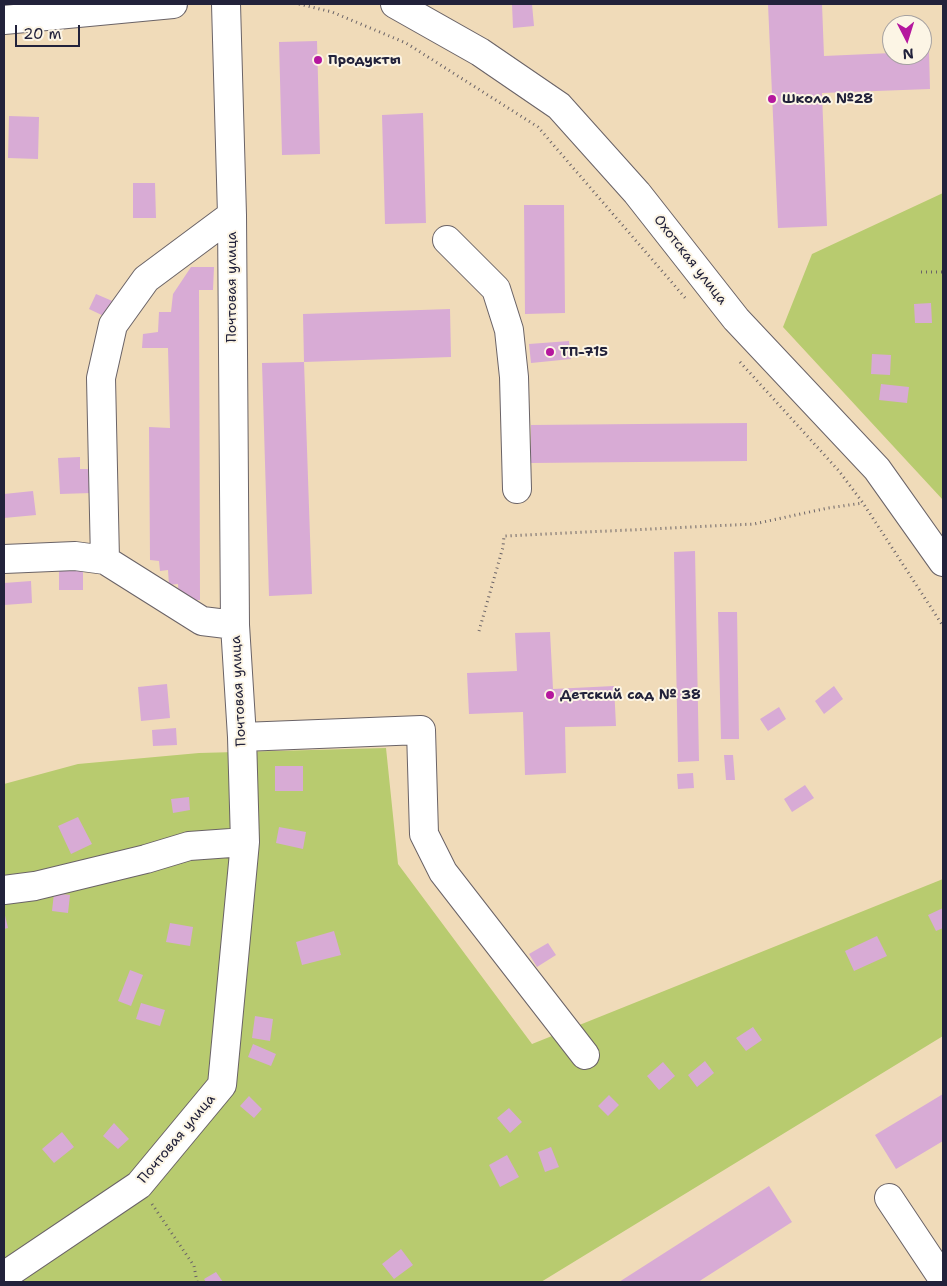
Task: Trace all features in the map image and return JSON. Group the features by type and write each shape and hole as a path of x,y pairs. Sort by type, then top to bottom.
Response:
{"street":[{"path":"4,20 173,4"},
{"name":"Почтовая улица","path":"4,1276 139,1185 222,1085 244,842 242,737 235,625 232,215 226,4"},
{"name":"Охотская улица","path":"395,4 480,52 559,106 637,193 736,319 877,470 943,562"},
{"path":"105,560 101,378 114,325 146,279 232,215"},
{"path":"447,240 496,289 509,330 514,377 517,488"},
{"path":"4,559 75,556 105,560 202,620 235,625"},
{"path":"242,737 421,730 424,834 443,872 585,1055"},
{"path":"4,890 35,886 146,859 189,846 244,842"},
{"path":"889,1198 943,1279"}],"path":[{"path":"299,4 332,12 406,43 538,127 688,300"},
{"path":"921,272 943,272"},
{"path":"738,360 839,471 863,503 943,626"},
{"path":"479,631 504,546 504,536 754,524 828,508 863,503"},
{"path":"139,1185 194,1266 198,1282"}],"green space":[{"path":"943,193 943,500 783,327 812,254"},
{"path":"386,748 398,864 532,1044 943,879 943,1036 541,1282 4,1282 4,784 78,764 199,753"}],"building":[{"path":"512,4 532,4 534,26 513,28"},
{"path":"768,4 822,4 824,56 882,53 882,65 929,65 930,89 822,93 827,226 778,228"},
{"path":"317,41 320,154 282,155 279,42"},
{"path":"423,113 426,223 385,224 382,115"},
{"path":"9,116 39,117 38,159 8,158"},
{"path":"133,183 155,183 156,218 133,218"},
{"path":"524,205 564,205 565,313 525,314"},
{"path":"191,267 214,267 213,290 199,290 200,600 179,601 178,584 169,585 168,570 160,571 159,561 150,560 149,427 170,428 168,348 142,348 143,334 158,332 159,312 171,312 173,294"},
{"path":"96,294 117,303 110,319 89,309"},
{"path":"931,303 932,323 915,323 914,304"},
{"path":"450,309 451,357 304,362 303,314"},
{"name":"ТП-715","path":"569,341 571,359 531,363 529,344"},
{"path":"872,354 891,355 890,375 871,374"},
{"path":"304,362 312,594 269,596 262,363"},
{"path":"881,384 909,387 907,403 879,400"},
{"path":"747,423 747,461 531,463 531,425"},
{"path":"80,457 80,469 90,469 91,493 60,494 58,458"},
{"path":"33,491 36,515 4,518 4,494"},
{"path":"695,551 699,761 678,762 674,552"},
{"path":"59,570 83,570 83,590 59,590"},
{"path":"31,581 32,603 4,605 4,583"},
{"path":"718,612 737,612 739,739 721,739"},
{"path":"550,632 553,689 614,686 616,726 565,727 566,773 525,775 523,712 469,714 467,673 517,671 515,633"},
{"path":"167,684 170,718 141,721 138,687"},
{"path":"834,686 843,699 824,714 815,701"},
{"path":"779,707 786,719 768,731 760,719"},
{"path":"176,728 177,745 153,746 152,730"},
{"path":"724,755 733,755 735,780 726,780"},
{"path":"275,766 303,766 303,791 275,791"},
{"path":"693,773 694,788 678,789 677,774"},
{"path":"805,785 814,798 792,812 784,799"},
{"path":"189,797 190,810 173,813 171,799"},
{"path":"78,817 92,844 71,854 58,826"},
{"path":"279,827 306,832 303,849 276,843"},
{"path":"54,893 70,895 68,913 52,911"},
{"path":"943,908 943,928 936,931 928,915"},
{"path":"4,911 8,928 4,929"},
{"path":"170,923 193,927 190,946 166,942"},
{"path":"334,931 341,955 302,965 296,942"},
{"path":"877,936 887,956 854,971 845,951"},
{"path":"548,943 556,955 537,967 529,954"},
{"path":"130,970 143,975 131,1006 118,1001"},
{"path":"141,1003 165,1010 160,1026 136,1019"},
{"path":"255,1016 273,1019 270,1041 252,1038"},
{"path":"753,1027 762,1040 746,1051 736,1038"},
{"path":"253,1044 276,1054 271,1066 248,1057"},
{"path":"705,1061 714,1073 697,1087 688,1075"},
{"path":"663,1062 675,1076 659,1090 647,1076"},
{"path":"943,1094 943,1141 896,1169 875,1135"},
{"path":"609,1095 619,1105 608,1116 598,1106"},
{"path":"249,1096 262,1109 254,1118 240,1106"},
{"path":"509,1108 522,1122 510,1133 497,1118"},
{"path":"114,1123 129,1139 118,1149 103,1136"},
{"path":"62,1132 74,1147 54,1163 42,1149"},
{"path":"551,1147 559,1167 545,1172 538,1152"},
{"path":"507,1155 519,1177 500,1187 489,1165"},
{"path":"769,1186 792,1222 698,1282 619,1282"},
{"path":"401,1249 413,1265 394,1279 382,1264"},
{"path":"216,1272 223,1282 206,1282 204,1279"}],"place":[{"name":"Продукты","path":"318,60"},
{"name":"Школа №28","path":"772,99"},
{"name":"ТП-715","path":"550,352"},
{"name":"Детский сад № 38","path":"550,695"}]}
